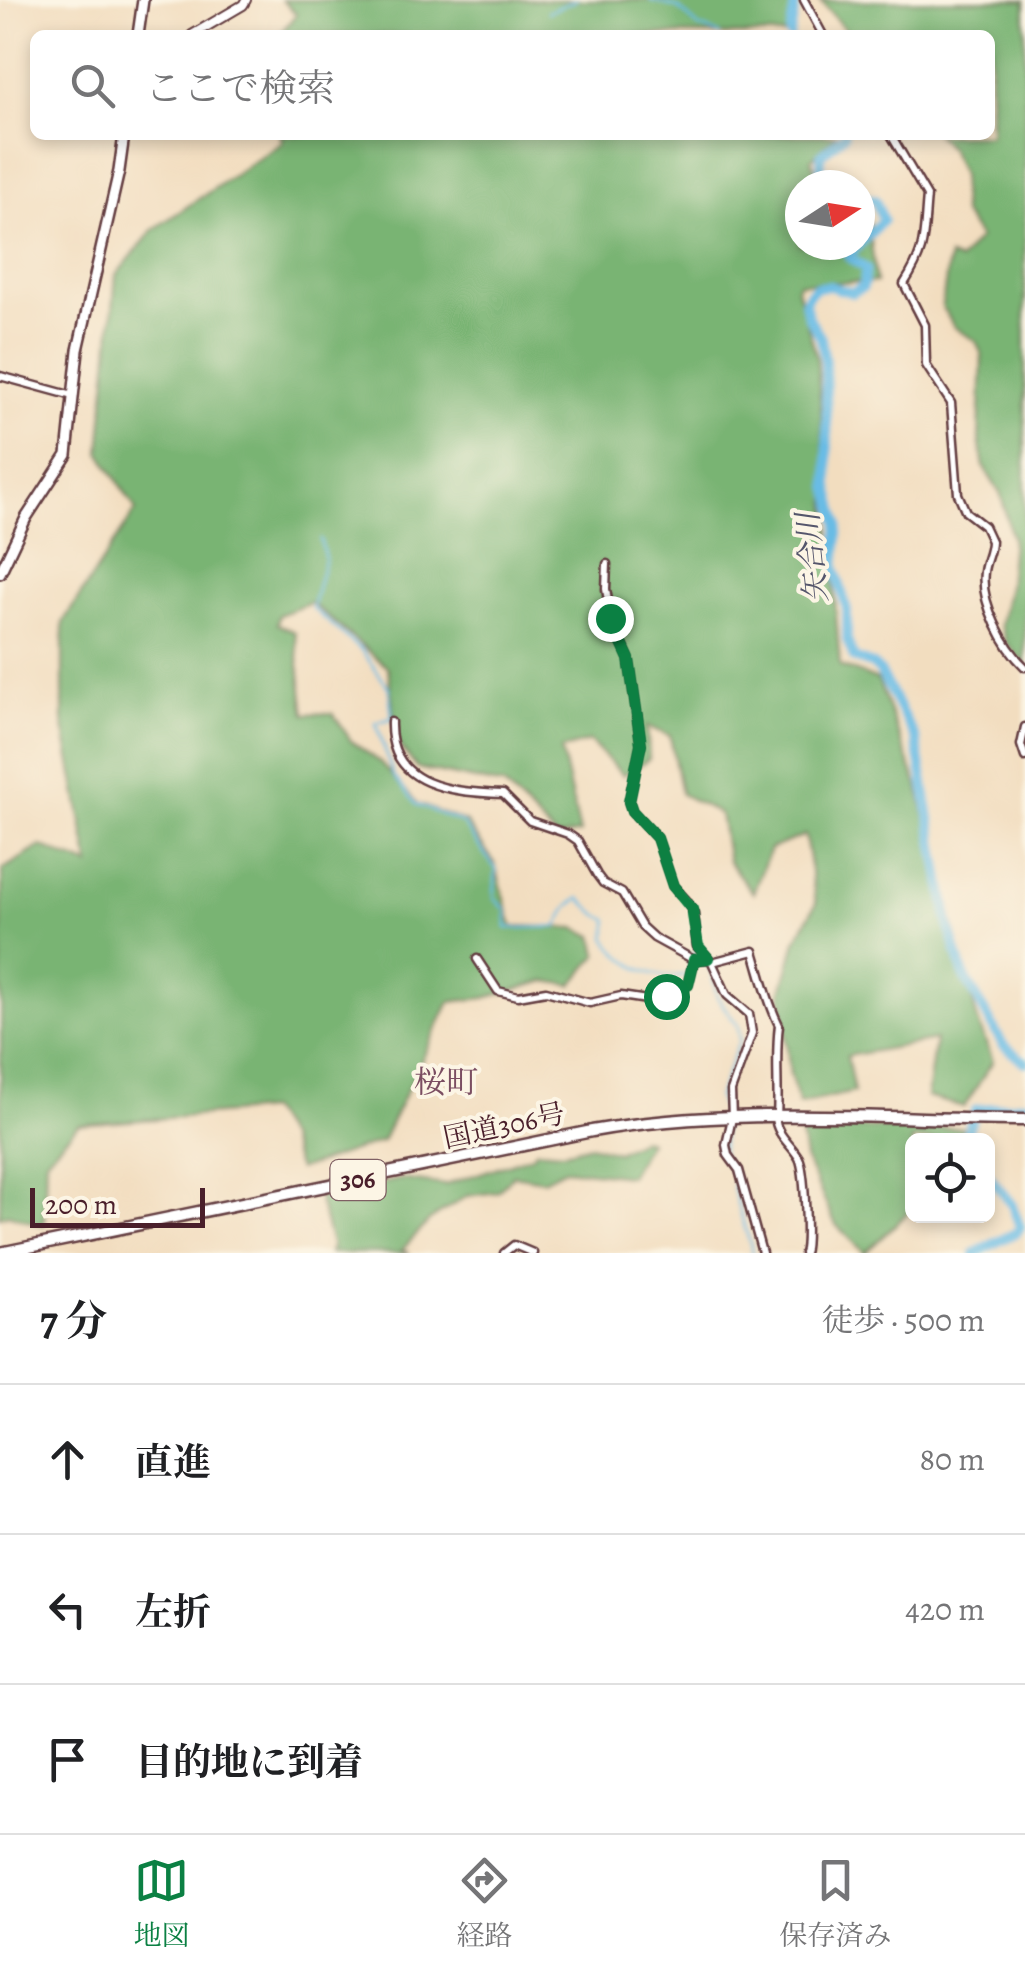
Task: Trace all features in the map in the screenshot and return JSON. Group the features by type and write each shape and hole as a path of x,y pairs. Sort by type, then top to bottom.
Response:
{"highway":[{"name":"国道306号","path":"0,1253 59,1247 592,1131 654,1122 726,1118 1025,1120"}],"main road":[{"path":"139,30 143,0"},
{"path":"0,573 26,518 65,460 78,350 123,140"}],"street":[{"path":"200,30 246,0"},
{"path":"804,0 821,30"},
{"path":"895,140 927,196 922,215 922,252 904,284 925,325 926,365 951,402 958,494 966,512 984,526 991,541 983,574 987,603 1004,645 1025,668"},
{"path":"0,376 73,396"},
{"path":"477,959 498,992 518,996 546,991 590,1003 621,996 647,1000 666,996 688,985 700,959 692,909 673,886 657,838 632,811 629,802 641,744 629,659 610,618 607,564"},
{"path":"391,722 391,739 401,759 421,780 462,792 503,794 530,821 578,841 604,883 627,898 642,926 654,938 700,959 748,1014 752,1032 731,1091 726,1150 739,1170 762,1253"},
{"path":"1025,727 1021,745 1025,757"},
{"path":"700,959 754,951 768,1004 779,1024 774,1044 779,1070 777,1129 802,1164 808,1238 804,1253"},
{"path":"504,1253 514,1245 534,1253"}],"green space":[{"path":"282,0 795,0 791,30 283,30 296,14"},
{"path":"1025,0 1025,664 1006,643 1000,625 1012,538 1001,495 984,467 979,440 982,355 976,341 954,327 942,306 949,257 959,261 979,238 962,213 961,175 951,151 941,140 995,140 995,30 846,30 820,1"},
{"path":"282,140 832,140 811,159 815,170 785,170 785,260 873,260 876,282 799,283 797,289 817,358 840,666 878,680 918,786 978,1022 993,1061 964,1107 927,1097 935,1040 847,1056 854,1092 799,1104 790,1074 781,994 796,941 816,903 805,835 770,849 753,893 728,861 720,814 681,794 670,736 647,726 649,759 623,775 589,741 561,750 580,833 557,838 504,786 417,768 397,743 388,668 311,603 279,615 277,624 295,632 305,714 333,713 351,741 380,762 418,804 466,823 494,862 513,926 575,928 594,936 598,955 572,985 546,981 485,998 450,1002 382,1141 298,1170 287,1138 269,1110 78,1125 46,1159 44,1226 8,1214 0,1217 2,870 41,846 90,866 63,721 63,622 136,510 100,452 116,275 154,229"},
{"path":"800,1128 962,1128 962,1133 905,1133 905,1216 865,1253 836,1225 805,1159"},
{"path":"642,1139 649,1141 629,1176 565,1169 543,1180 513,1175 497,1192 467,1196 430,1220 402,1250 409,1253 329,1253 332,1247 318,1197 402,1179 445,1185 531,1156 537,1150 564,1152 590,1145 617,1152"}],"waterway":[{"path":"548,12 576,0"},
{"path":"650,0 678,8 707,30"},
{"name":"矢合川","path":"791,30 796,0"},
{"name":"矢合川","path":"821,170 821,155 838,140"},
{"name":"矢合川","path":"875,200 883,220 875,228"},
{"name":"矢合川","path":"853,260 866,269 863,287 852,293 829,286 816,287 805,302 821,338 825,361 829,487 839,524 835,567 847,610 847,640 854,658 880,672 916,739 949,925 963,973 1003,1045 1025,1062"},
{"path":"320,539 325,558 312,608 362,651 389,688 392,718 376,723 393,775 416,804 462,823 496,869 494,898 507,910 507,928 557,927 569,906 580,898 609,920 606,938 631,963 651,973 686,975"},
{"path":"689,965 694,951 700,956"},
{"path":"705,962 711,970 717,997 738,1026 740,1040 718,1097 723,1113"},
{"name":"矢合川","path":"967,1133 976,1110 1025,1104"},
{"path":"723,1121 721,1154 734,1175 733,1190 753,1253"},
{"name":"矢合川","path":"975,1253 1020,1227 1012,1205 995,1183"}],"district":[{"name":"桜町","path":"446,1082"}],"route":[{"path":"610,618 629,659 641,744 629,802 632,811 657,838 673,886 692,909 698,946 708,958 694,960 688,985 666,996"}]}
